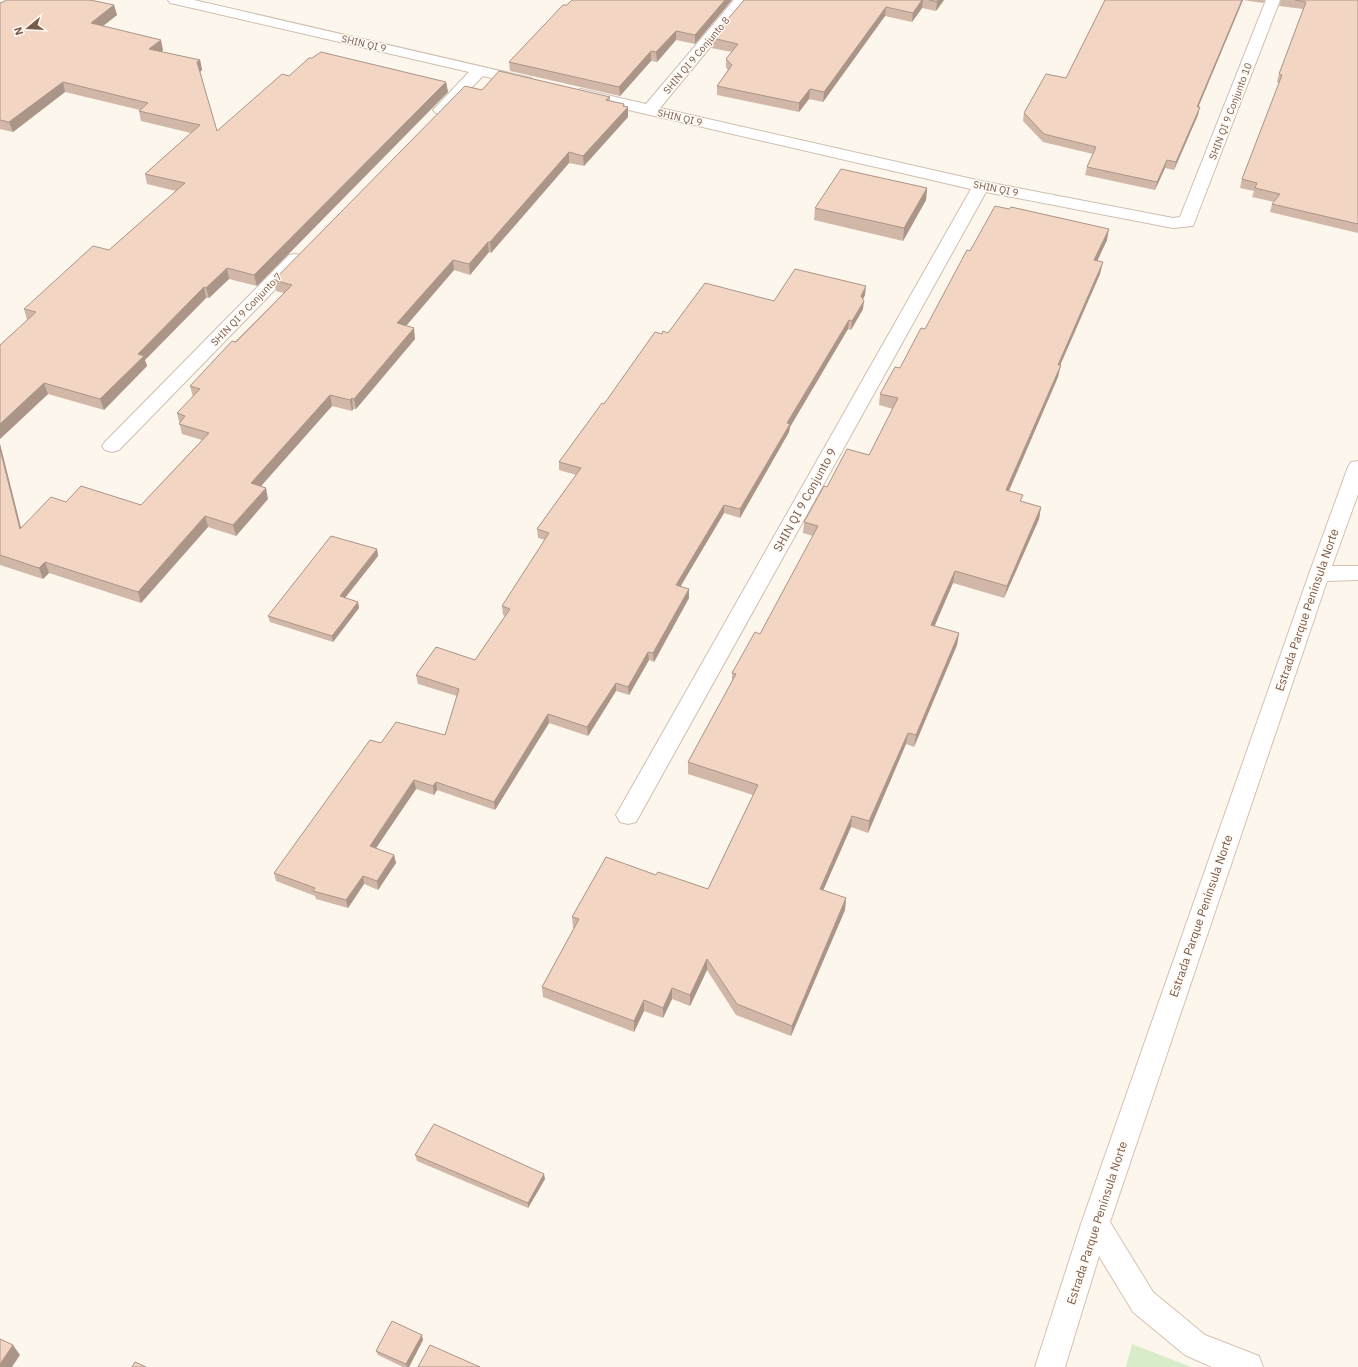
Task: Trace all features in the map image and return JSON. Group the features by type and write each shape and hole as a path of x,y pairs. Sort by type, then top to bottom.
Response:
{"street":[{"name":"SHIN QI 9","path":"175,0 209,3 542,84"},
{"name":"SHIN QI 9 Conjunto 8","path":"650,110 742,0"},
{"name":"SHIN QI 9 Conjunto 10","path":"1187,222 1273,0"},
{"path":"430,121 480,70"},
{"name":"SHIN QI 9","path":"565,90 981,186 1173,223 1187,222"},
{"name":"SHIN QI 9 Conjunto 9","path":"628,815 981,186"},
{"name":"SHIN QI 9 Conjunto 7","path":"112,446 307,246"},
{"name":"Estrada Parque Península Norte","path":"1050,1367 1095,1224 1319,574 1358,467"},
{"path":"1319,574 1358,573"},
{"path":"1095,1224 1143,1302 1195,1345 1248,1367"}],"green space":[{"path":"1132,1344 1191,1367 1126,1367"}],"building":[{"path":"6,0 90,0 114,5 91,23 161,40 149,49 200,60 197,62 217,131 282,74 289,76 309,58 312,58 321,52 446,82 254,275 227,268 206,288 204,287 138,354 144,356 100,399 44,383 0,424 0,345 36,312 24,309 93,246 109,250 185,183 145,174 200,125 139,111 148,103 63,82 9,122 0,120 0,3"},
{"path":"572,0 725,0 695,35 676,31 656,52 651,51 619,87 509,62 563,5 567,5"},
{"path":"744,0 922,0 913,13 886,7 824,92 810,89 799,103 717,86 732,65 726,59 738,44 712,38"},
{"path":"1105,0 1242,0 1197,107 1200,107 1176,162 1167,160 1157,182 1087,167 1096,147 1044,134 1024,113 1046,74 1066,78"},
{"path":"1295,0 1358,0 1358,224 1272,204 1280,194 1255,188 1257,183 1242,179 1282,75 1279,74 1306,2"},
{"path":"499,71 610,97 606,100 624,104 623,106 628,107 583,156 569,152 469,264 453,260 397,323 414,328 354,399 352,398 350,400 330,395 251,483 266,488 233,525 205,516 138,592 45,562 39,568 0,555 0,449 20,529 51,497 66,502 81,486 141,505 209,433 179,424 185,416 177,413 200,389 190,386 232,341 236,342 292,285 274,280 465,86 482,90"},
{"path":"841,169 927,188 904,228 815,208"},
{"path":"995,206 1009,209 1011,207 1109,229 1094,260 1103,262 1058,365 1061,365 1006,490 1023,495 1020,501 1041,507 1007,586 955,571 931,625 959,633 916,735 908,733 869,821 852,816 820,889 846,898 792,1026 737,1004 707,959 690,995 672,988 663,1008 644,1000 634,1021 542,987 579,919 572,917 606,857 656,875 658,872 708,889 758,785 688,762 736,674 732,673 755,632 760,634 818,526 804,522 824,486 827,487 847,449 869,455 898,398 880,394 895,367 900,368 921,328 925,329 967,250 970,251"},
{"path":"795,269 866,286 861,296 864,301 852,321 849,320 787,423 790,424 740,509 724,505 676,585 689,589 653,653 648,652 628,687 616,683 587,727 548,714 494,802 436,782 433,786 414,780 370,846 394,855 377,881 363,876 346,900 313,891 315,888 274,873 370,740 381,743 396,722 445,735 459,689 416,675 436,647 475,660 510,609 502,606 549,533 537,529 581,468 559,462 602,403 604,404 655,332 662,334 663,331 668,333 705,283 774,301"},
{"path":"331,536 377,549 340,596 358,602 332,636 268,616"},
{"path":"434,1124 544,1174 528,1203 415,1155"},
{"path":"392,1321 422,1335 406,1364 376,1351"},
{"path":"0,1339 13,1345 0,1364"},
{"path":"430,1345 480,1367 418,1367"},
{"path":"135,1362 146,1367 132,1367"}]}
